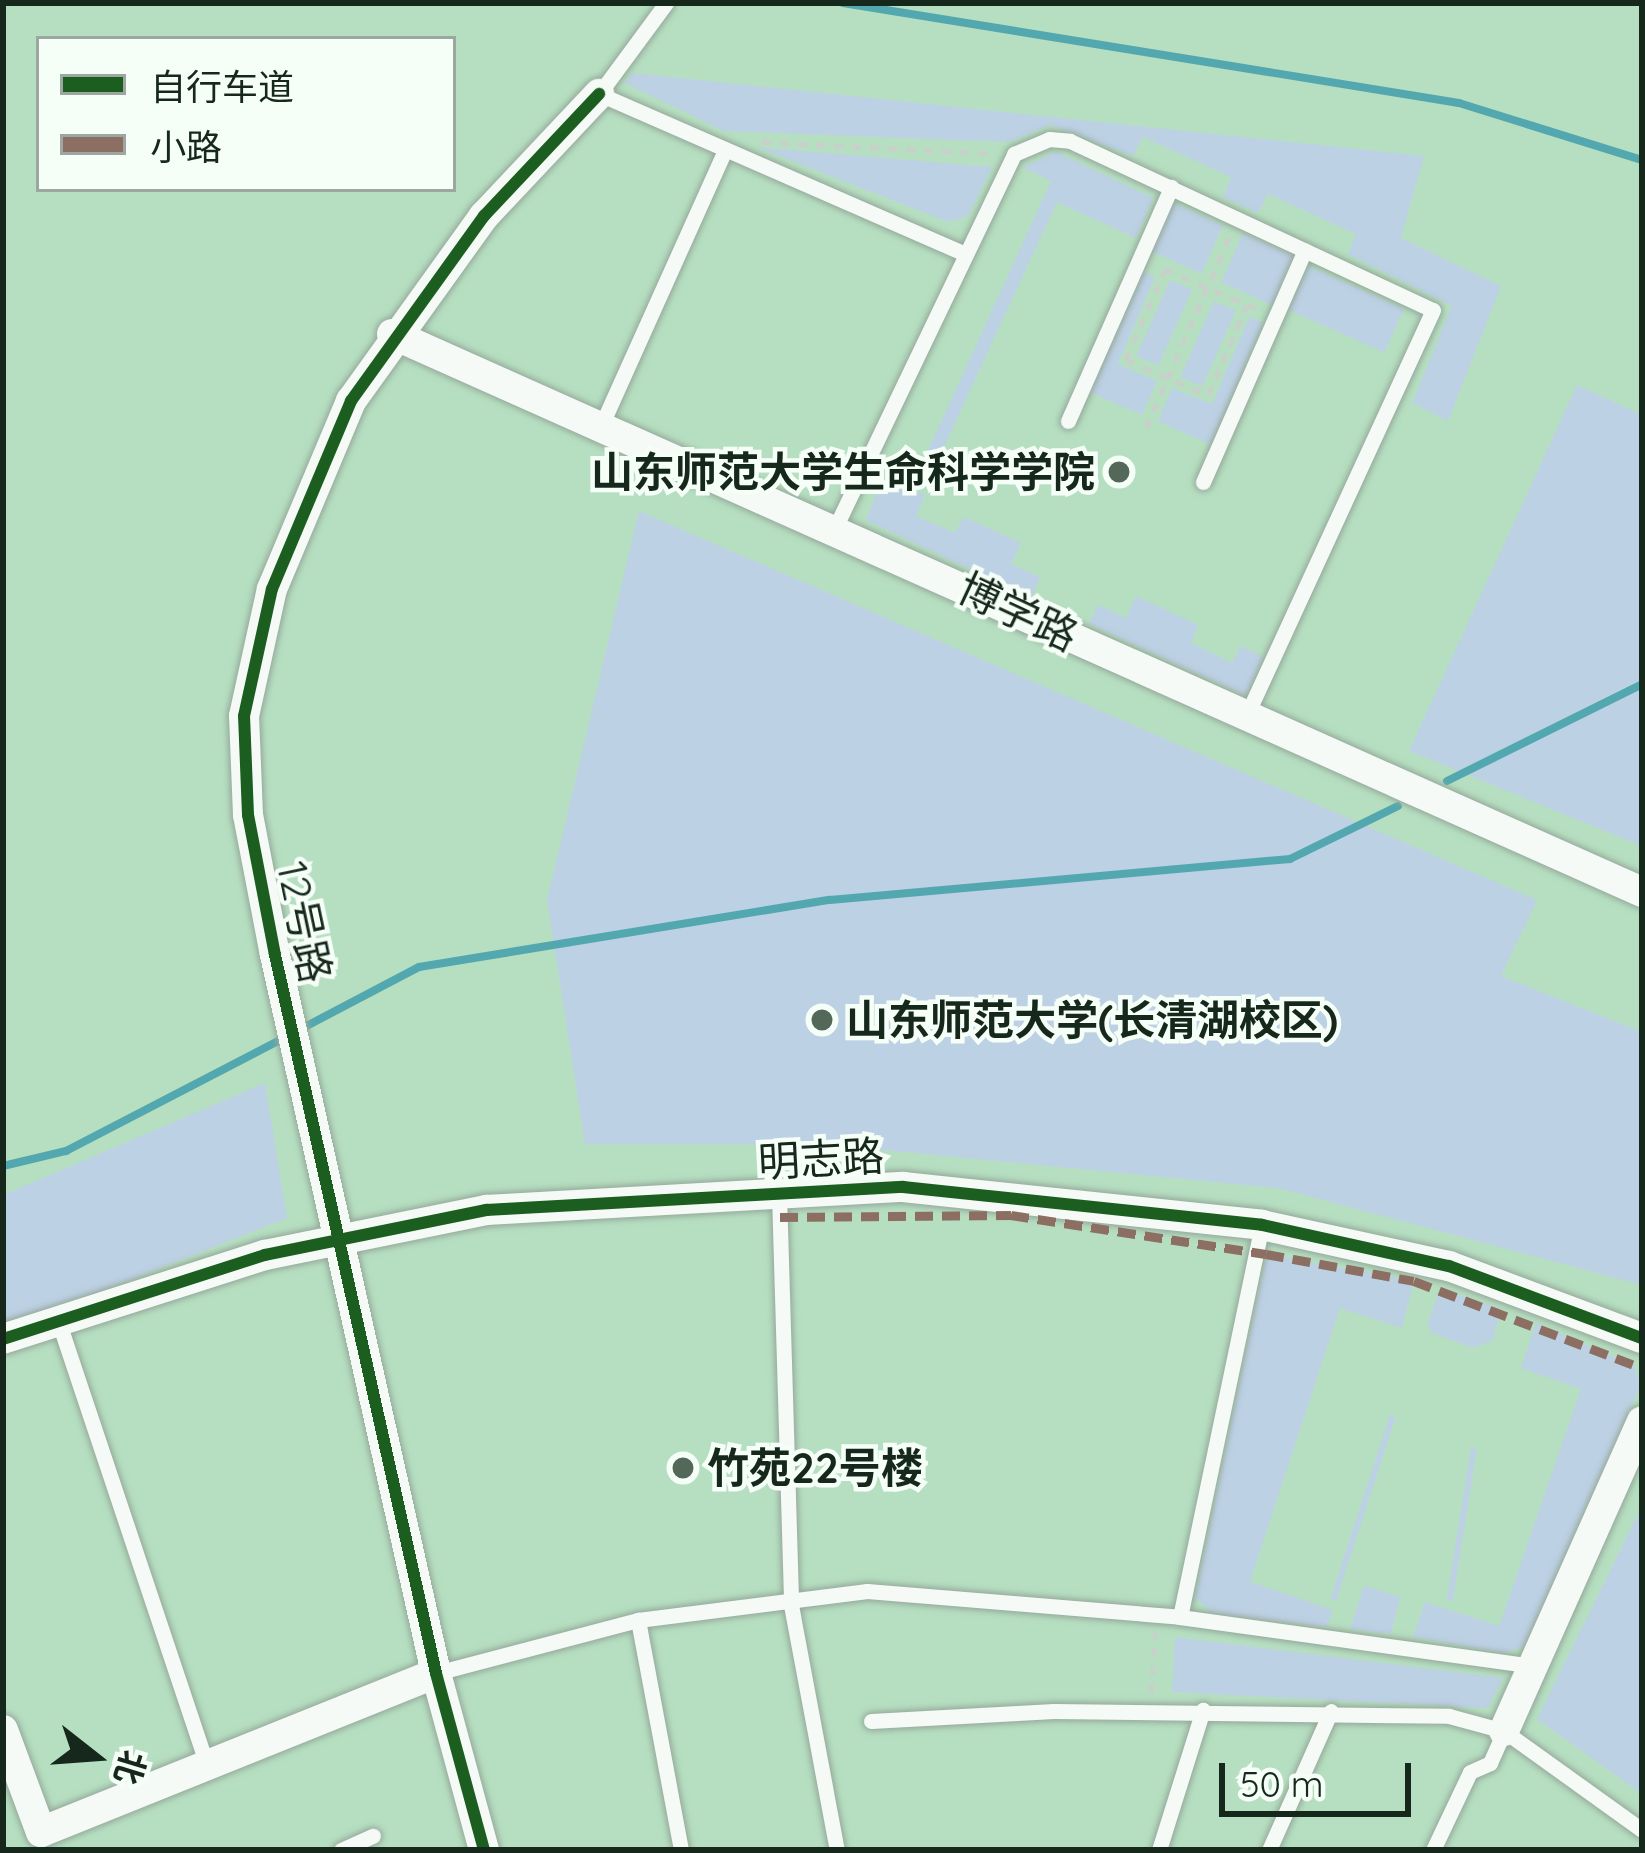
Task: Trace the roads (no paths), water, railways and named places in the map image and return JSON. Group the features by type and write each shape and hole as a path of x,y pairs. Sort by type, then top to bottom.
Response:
{"street":[{"name":"12号路","path":"484,1850 436,1673 285,997 248,815 244,716 272,589 310,483 392,334 484,216 599,94"},
{"name":"博学路","path":"392,334 1642,892"},
{"name":"明志路","path":"3,1340 340,1238 486,1210 903,1187 1262,1225 1449,1266 1642,1338"},
{"path":"1504,1731 1642,1421"},
{"path":"3,1730 14,1786 41,1832 436,1673"}],"lane":[{"path":"666,3 599,94 966,254"},
{"path":"835,528 1015,154 1049,139 1070,141 1171,187 1433,310 1246,716"},
{"path":"601,426 725,150"},
{"path":"1068,421 1171,187"},
{"path":"1203,482 1305,250"},
{"path":"779,1194 791,1605 837,1850"},
{"path":"1180,1617 1262,1225"},
{"path":"58,1320 207,1766"},
{"path":"436,1673 638,1620 791,1605 867,1592 1180,1617 1532,1666"},
{"path":"638,1620 681,1850"},
{"path":"871,1721 1203,1710 1449,1716 1504,1731 1642,1830"},
{"path":"1160,1850 1203,1710"},
{"path":"1269,1850 1330,1711"},
{"path":"1433,1850 1470,1772 1490,1763 1504,1731"},
{"path":"341,1850 373,1836"}],"waterway":[{"path":"843,3 1459,103 1642,160"},
{"path":"1447,781 1642,684"},
{"path":"297,1031 419,967 830,900 1290,859 1398,806"},
{"path":"3,1166 66,1151 284,1038"}],"place":[{"name":"山东师范大学生命科学学院","path":"1119,472"},
{"name":"山东师范大学(长清湖校区)","path":"822,1020"},
{"name":"竹苑22号楼","path":"683,1468"}]}
